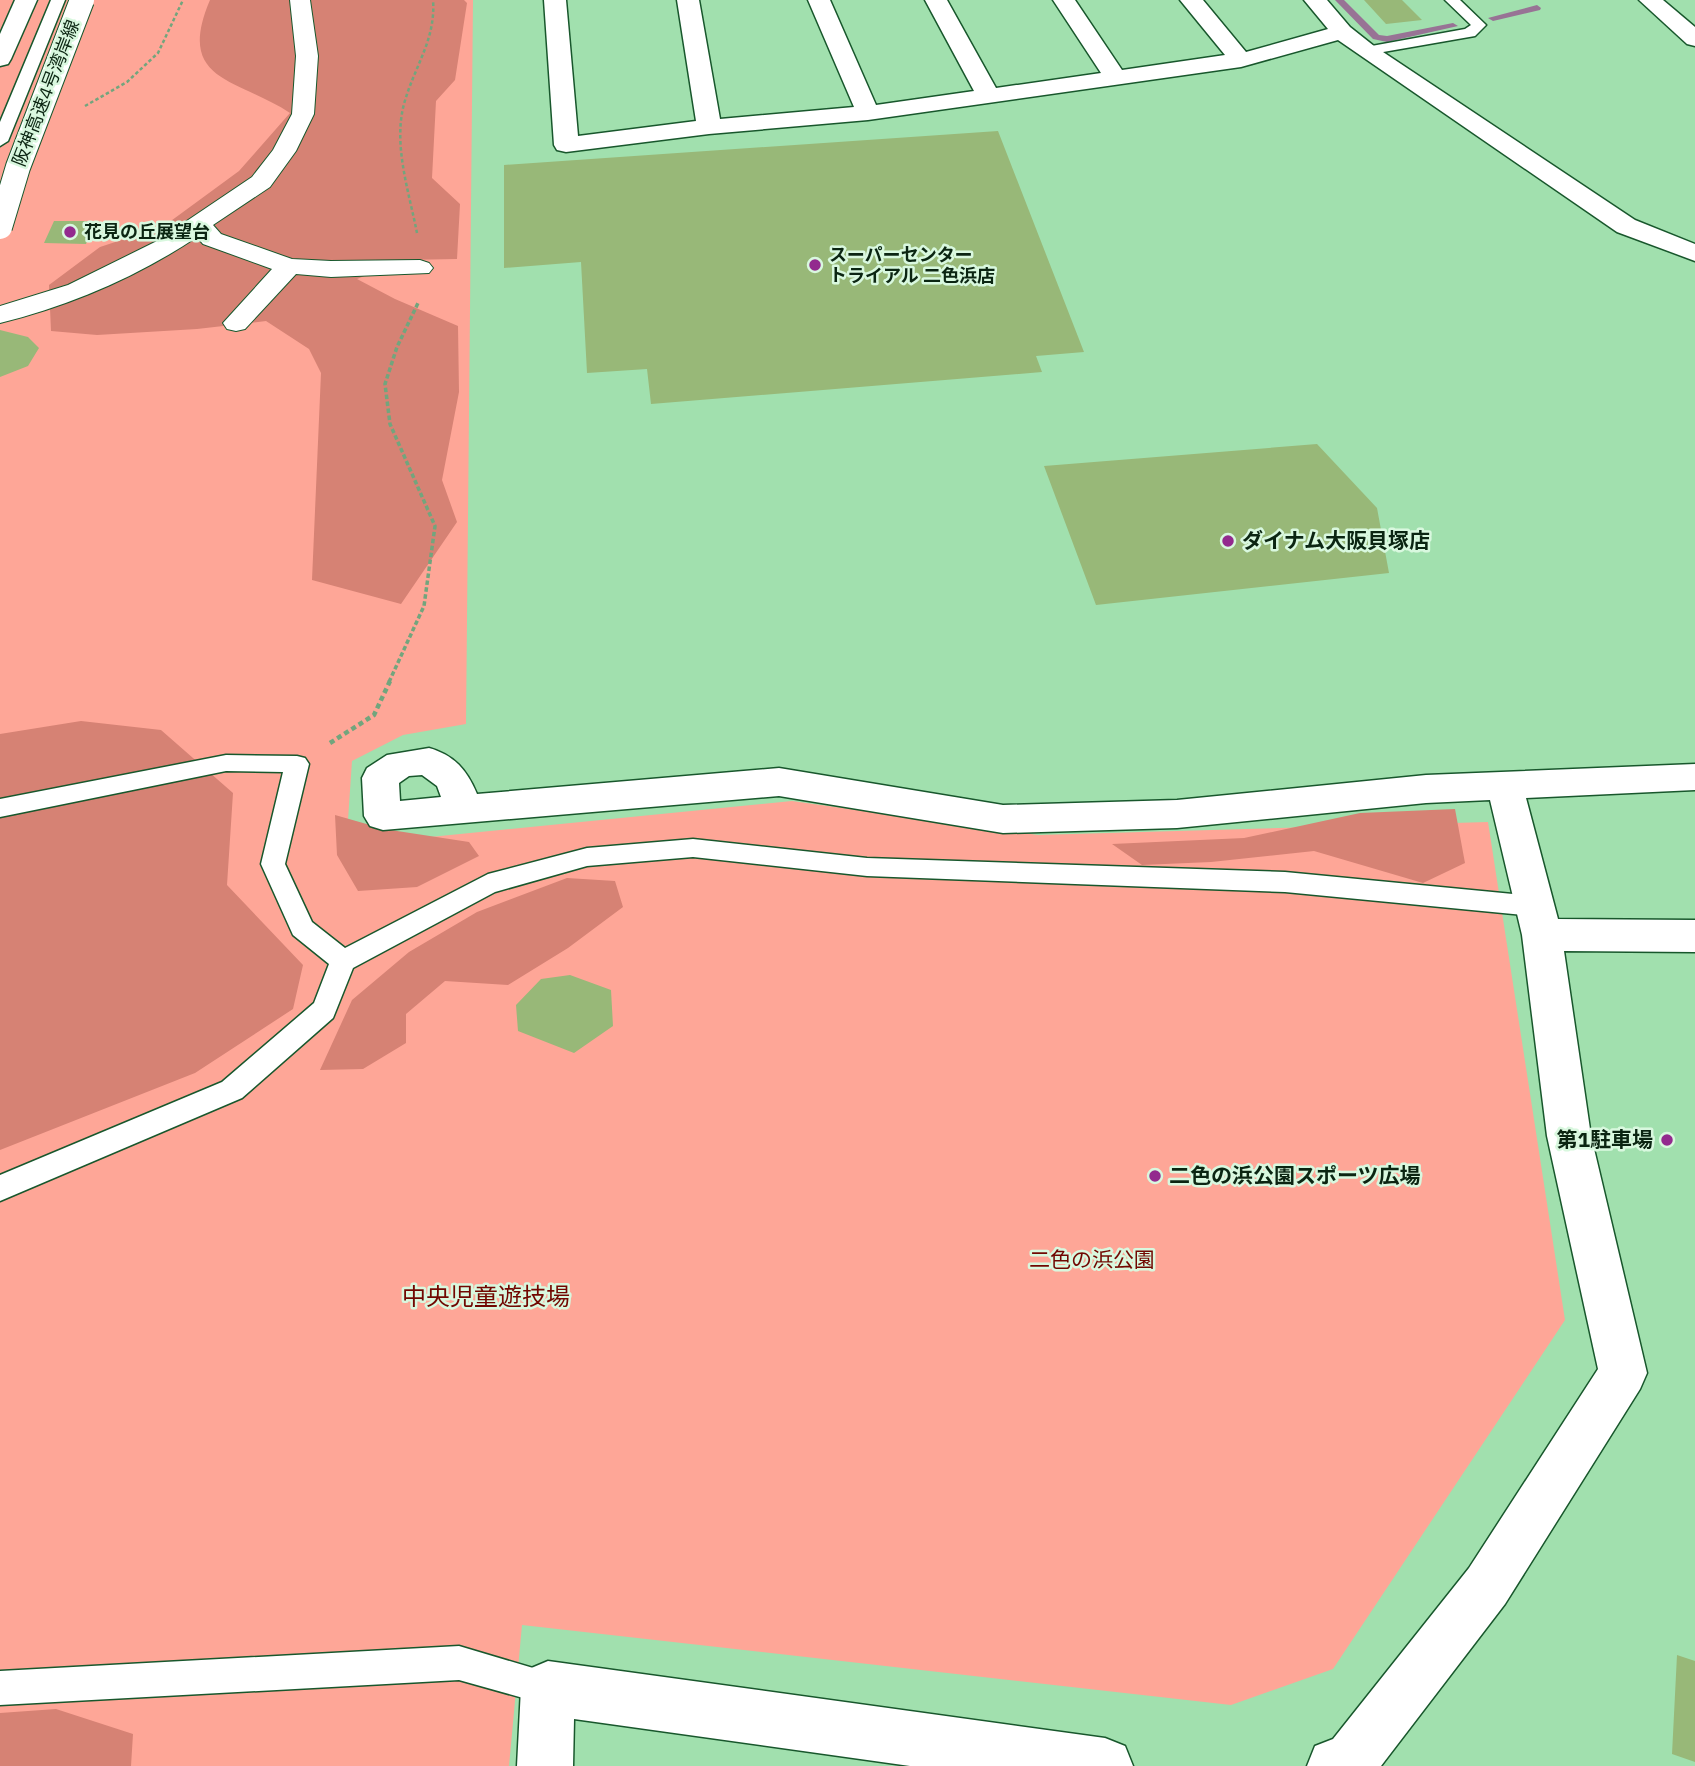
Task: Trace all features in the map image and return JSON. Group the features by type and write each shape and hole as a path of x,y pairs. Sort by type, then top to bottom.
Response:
{"main road":[{"path":"0,59 26,0"},
{"name":"阪神高速4号湾岸線","path":"0,227 18,167 82,0"},
{"path":"555,0 566,145 709,127 868,113 1241,60 1342,32"},
{"path":"688,0 709,127"},
{"path":"819,0 868,113"},
{"path":"936,0 989,96"},
{"path":"1064,0 1115,77"},
{"path":"1191,0 1241,60"},
{"path":"1315,0 1342,32 1366,51 1626,226 1695,253"},
{"path":"1650,0 1695,39"},
{"path":"464,809 779,782 1003,819 1177,814 1426,789 1695,778"},
{"path":"1344,1765 1487,1586 1623,1373 1569,1136 1538,921 1505,786"},
{"path":"1538,921 1695,936"},
{"path":"545,1766 548,1688 1105,1766"}],"street":[{"path":"0,315 77,291 166,246 261,182 284,151 303,114 307,56 300,0"},
{"path":"200,225 212,239 289,266 331,269 420,268"},
{"path":"236,323 289,266"}],"lane":[{"path":"0,141 58,0"},
{"path":"1366,51 1470,33 1479,25 1452,0"},
{"path":"0,808 226,763 297,764 273,864 302,928 343,961"},
{"path":"0,1188 232,1090 324,1010 343,961 488,884 587,857 694,848 867,867 1284,882 1538,921"},
{"path":"0,1688 459,1663 548,1688"}],"path":[{"path":"76,111 127,82 158,53 183,0"},
{"path":"297,764 374,715 424,606 435,526 390,424 385,384 397,347 419,303 420,268 400,118 425,58 436,12 433,0"}],"green space":[{"name":"二色の浜公園","path":"0,0 473,0 466,724 403,735 352,761 348,820 390,841 792,801 1038,835 1488,822 1565,1320 1333,1669 1231,1705 522,1625 509,1766 0,1766"}],"shaded area":[{"path":"210,0 464,0 467,3 455,80 436,101 432,178 460,204 457,259 403,260 357,279 395,299 458,326 459,392 442,480 457,522 401,604 312,580 321,373 309,349 266,321 197,329 97,335 51,331 49,285 100,247 164,226 239,171 290,113 232,83 206,63 200,47 201,27"},
{"path":"81,721 161,730 233,793 227,885 303,965 293,1009 195,1073 0,1150 0,734"},
{"path":"1455,809 1465,863 1423,883 1314,851 1211,862 1142,865 1112,844 1244,838 1360,813"},
{"path":"335,815 384,829 469,842 479,856 417,887 358,891 337,855"},
{"path":"567,878 615,881 623,907 568,948 508,985 445,981 406,1014 406,1043 363,1069 320,1070 352,1000 409,952 477,912"},
{"path":"56,1709 133,1734 131,1766 0,1766 0,1713"}],"building":[{"path":"1364,0 1402,0 1422,20 1386,24"},
{"name":"スーパーセンター トライアル 二色浜店","path":"998,131 1084,352 1036,356 1042,372 651,404 647,369 587,373 581,262 504,268 504,165"},
{"name":"花見の丘展望台","path":"54,221 96,221 86,244 44,243"},
{"path":"0,330 28,337 39,348 28,366 0,377"},
{"name":"ダイナム大阪貝塚店","path":"1317,444 1377,508 1389,573 1096,605 1044,466"},
{"path":"570,975 611,990 613,1026 574,1053 518,1031 516,1005 541,979"},
{"path":"1677,1655 1695,1661 1695,1762 1672,1754"}],"waterway":[{"path":"1339,0 1376,37 1387,39 1453,26"},
{"path":"1493,18 1537,8"}],"place":[{"name":"花見の丘展望台","path":"70,232"},
{"name":"スーパーセンター トライアル 二色浜店","path":"815,265"},
{"name":"ダイナム大阪貝塚店","path":"1228,541"},
{"name":"第1駐車場","path":"1667,1140"},
{"name":"二色の浜公園スポーツ広場","path":"1155,1176"}],"park label":[{"name":"中央児童遊技場","path":"486,1297"}]}
